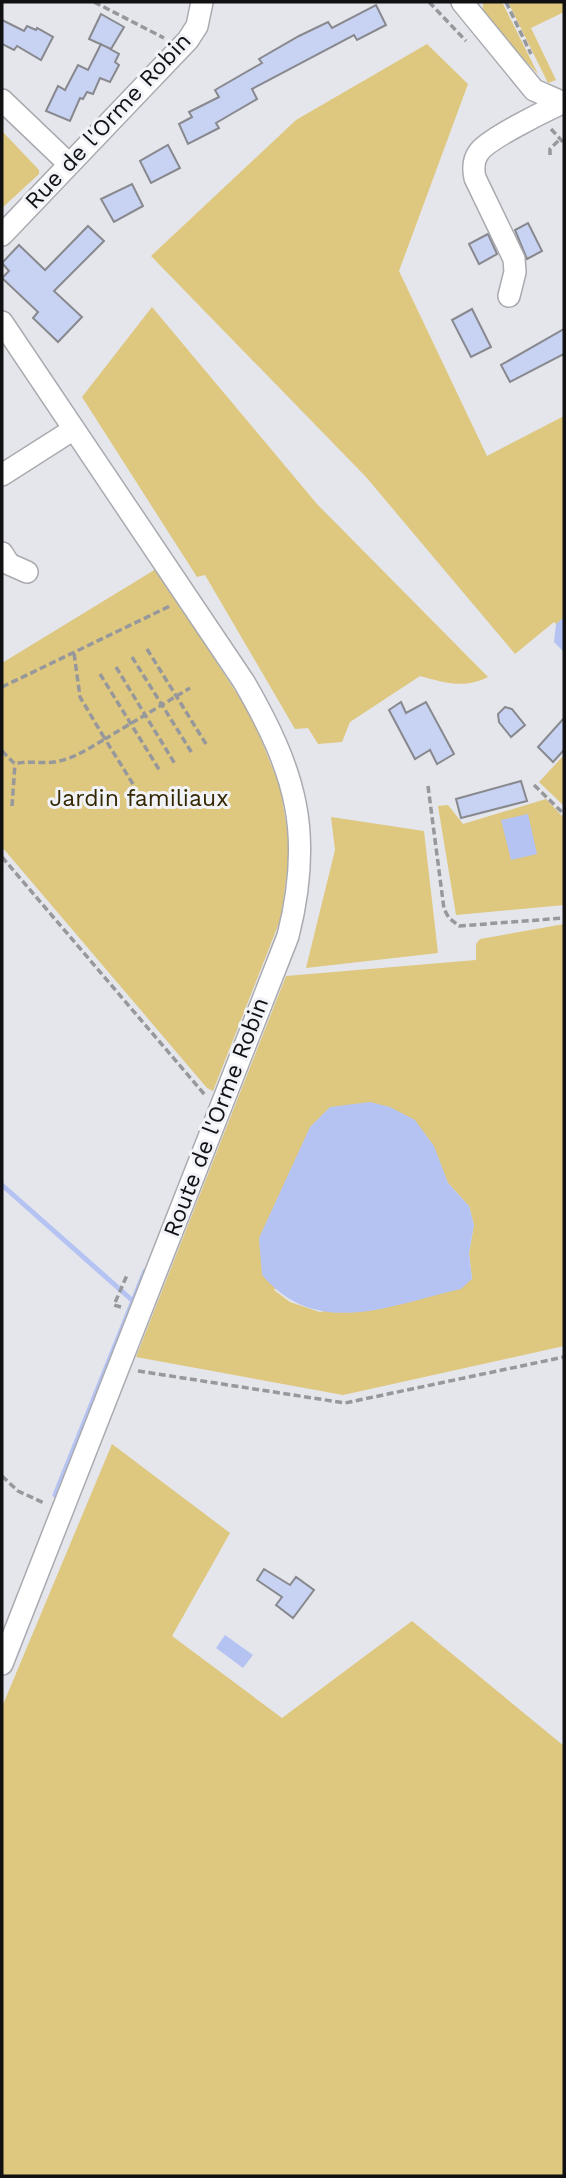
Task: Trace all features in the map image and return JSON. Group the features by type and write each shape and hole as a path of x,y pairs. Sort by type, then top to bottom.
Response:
{"street":[{"name":"Rue de l'Orme Robin","path":"2,234 181,47 197,26 202,2"},
{"path":"462,2 534,90 562,104"},
{"path":"2,100 69,164"},
{"path":"509,296 515,272 514,259 475,178 473,166 478,153 488,143 562,104"},
{"path":"2,322 74,429 2,475"},
{"name":"Route de l'Orme Robin","path":"2,1664 288,936 298,899 302,844 293,786 268,723 74,429"},
{"path":"2,553 9,564 27,572"}],"path":[{"path":"94,2 181,47"},
{"path":"550,155 550,149 561,139"},
{"path":"2,687 187,597"},
{"path":"147,649 206,744"},
{"path":"74,653 80,697 133,784"},
{"path":"132,657 192,753"},
{"path":"116,667 175,764"},
{"path":"100,674 160,771"},
{"path":"15,764 78,755 190,688"},
{"path":"2,751 15,764 12,806"},
{"path":"534,785 564,814"},
{"path":"428,786 444,909 449,918 459,926 564,918"},
{"path":"2,857 209,1099"},
{"path":"122,1308 114,1305 127,1275"},
{"path":"119,1366 345,1403 564,1357"},
{"path":"2,1476 18,1491 62,1511"}],"green space":[{"path":"483,2 502,2 538,74 488,22"},
{"path":"508,2 564,2 564,12 531,28 556,80 548,83"},
{"path":"427,44 468,84 399,271 487,456 564,416 564,632 554,622 515,654 366,477 151,256 296,120"},
{"path":"2,131 39,170 39,174 2,208"},
{"path":"152,307 317,504 488,677 463,684 420,676 350,722 342,742 318,744 308,728 295,729 205,575 197,577 82,397"},
{"name":"Jardin familiaux","path":"156,569 252,717 280,787 290,847 281,918 213,1091 207,1088 2,847 2,663"},
{"path":"564,755 564,806 539,782"},
{"path":"546,799 564,818 564,905 456,915 438,806 448,805 463,824"},
{"path":"331,817 424,831 438,953 306,968 335,850"},
{"path":"564,924 564,1346 343,1395 136,1357 286,976 476,960 476,944 480,939","holes":["433,1146 448,1183 469,1206 474,1225 469,1253 472,1279 320,1312 290,1302 274,1290"]},
{"path":"112,1444 230,1533 172,1636 282,1718 412,1621 564,1746 564,2176 2,2176 2,1707"}],"water":[{"path":"564,617 564,652 554,642 556,624"},
{"path":"528,814 537,854 511,860 501,820"},
{"path":"370,1102 390,1107 415,1120 434,1146 448,1183 469,1206 474,1225 469,1253 472,1279 461,1289 381,1309 330,1312 306,1307 283,1295 262,1275 259,1238 310,1127 330,1107"},
{"path":"225,1635 253,1655 243,1668 216,1648"}],"building":[{"path":"376,5 386,25 357,40 354,35 252,89 257,99 216,123 219,128 188,144 179,124 192,117 189,112 219,97 215,90 262,63 259,59 299,36 328,22 332,28"},
{"path":"101,14 124,27 111,49 89,39"},
{"path":"2,20 24,31 27,26 36,30 37,28 53,37 41,60 17,46 14,50 2,44"},
{"path":"101,44 119,54 115,62 119,65 110,82 100,78 93,94 87,92 83,99 80,98 70,121 46,111 58,86 65,90 78,65 88,70"},
{"path":"168,145 180,168 151,183 140,161"},
{"path":"132,184 143,206 114,222 101,199"},
{"path":"528,223 542,251 527,259 515,230"},
{"path":"88,226 104,241 54,291 82,317 58,342 33,318 38,312 2,278 9,271 2,263 19,245 45,270"},
{"path":"488,234 497,254 479,264 469,244"},
{"path":"472,309 491,347 471,357 452,320"},
{"path":"564,329 564,354 510,382 501,365"},
{"path":"401,702 406,713 426,702 454,754 437,764 430,750 415,759 389,710"},
{"path":"505,707 512,709 525,725 511,737 499,722 498,714"},
{"path":"564,718 564,750 553,762 538,747"},
{"path":"521,781 527,801 461,818 456,799"},
{"path":"264,1569 290,1585 296,1577 314,1590 293,1618 276,1605 282,1597 257,1580"}],"waterway":[{"path":"2,1185 133,1301"},
{"path":"55,1495 145,1271"}]}
